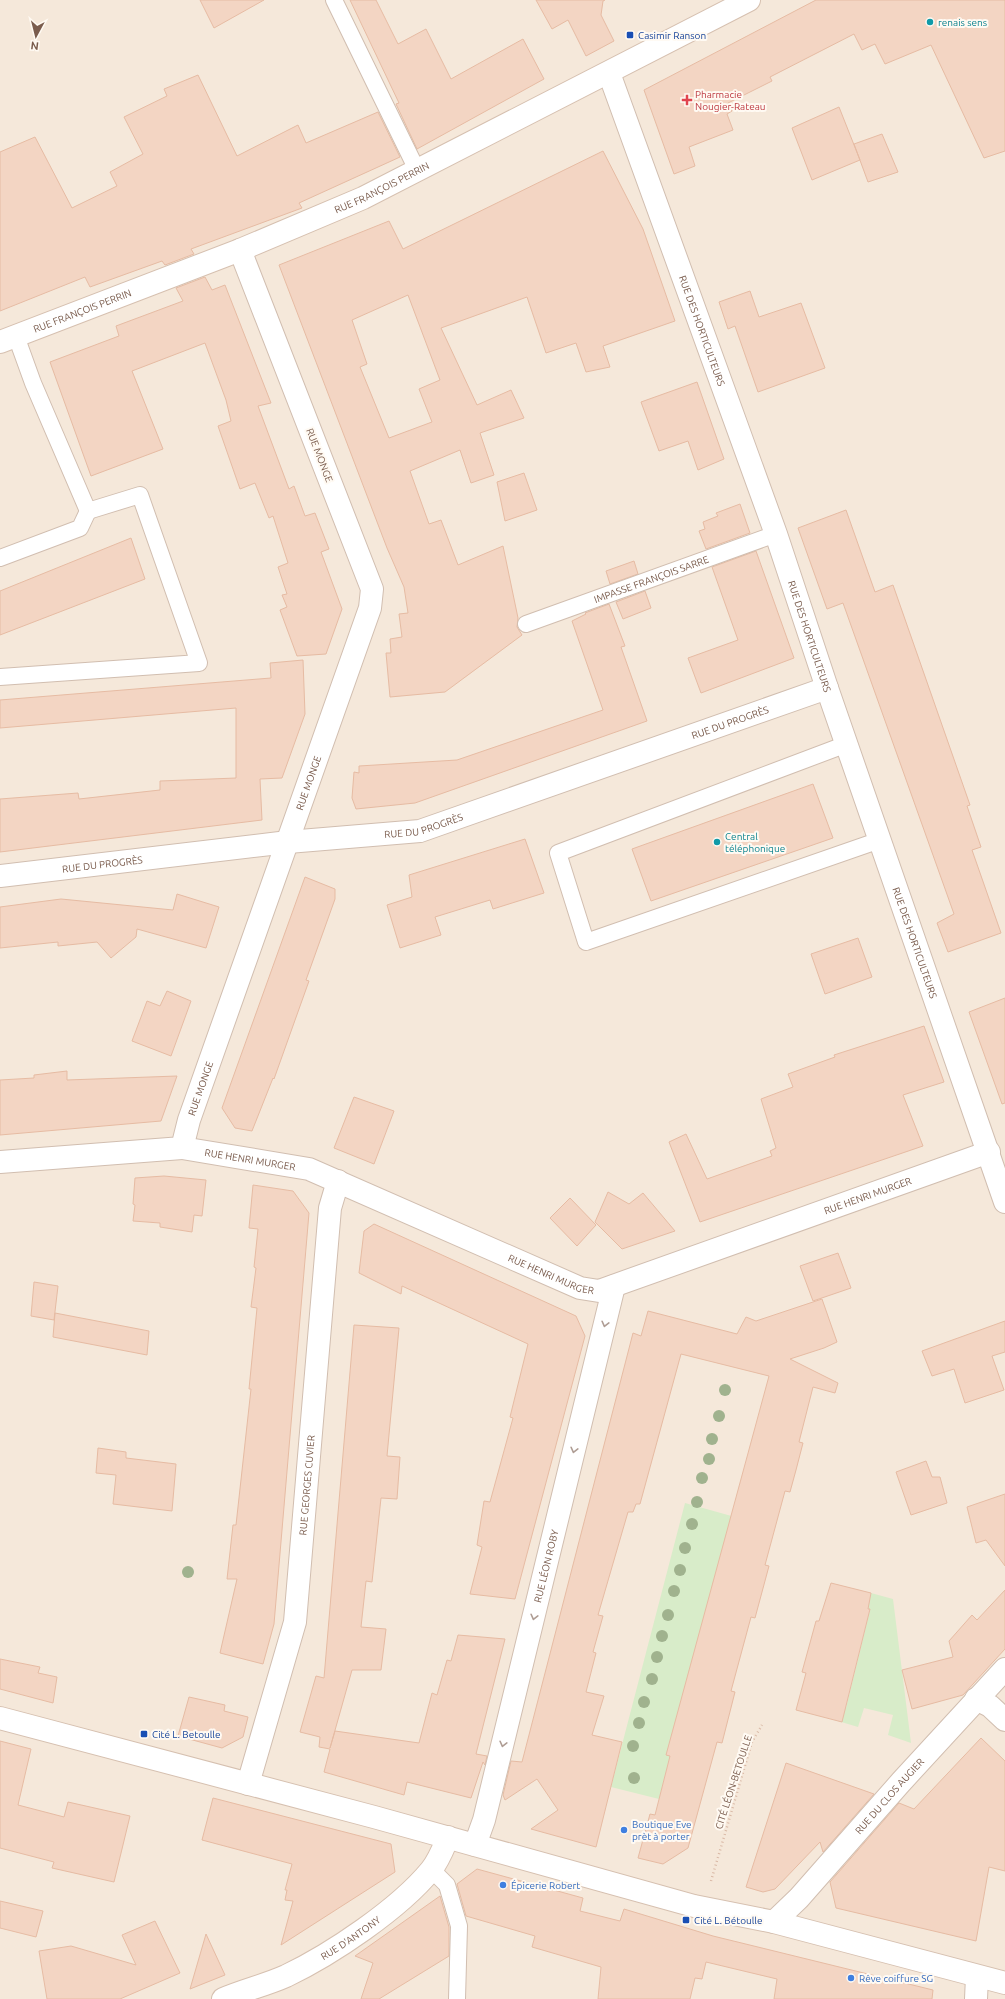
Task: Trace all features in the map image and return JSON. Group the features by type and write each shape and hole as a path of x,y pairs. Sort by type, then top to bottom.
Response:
{"street":[{"name":"RUE FRANÇOIS PERRIN","path":"8,339 240,250 363,198 749,0"},
{"name":"RUE DES HORTICULTEURS","path":"608,73 776,534 827,688 989,1152 1005,1202"},
{"name":"RUE MONGE","path":"182,1148 189,1120 370,608 372,589 240,250"},
{"name":"RUE DU PROGRÈS","path":"0,876 288,842 420,831 827,688"},
{"name":"RUE HENRI MURGER","path":"182,1148 309,1169 580,1288 599,1291 989,1152"},
{"path":"0,1162 182,1148"},
{"name":"RUE GEORGES CUVIER","path":"248,1784 295,1622 330,1208 338,1181"},
{"name":"RUE LÉON ROBY","path":"475,1845 484,1820 614,1286"},
{"name":"RUE DU CLOS AUGIER","path":"774,1922 799,1898 976,1699 1005,1669"},
{"path":"976,1699 990,1706 1005,1720"},
{"path":"0,1718 448,1837 694,1906 774,1922 977,1977 1005,1983"},
{"name":"RUE D'ANTONY","path":"223,1999 286,1976 348,1940 408,1894 431,1870 439,1858 448,1837"},
{"path":"976,1999 977,1977"}],"lane":[{"path":"334,0 418,170"},
{"path":"8,339 33,383 88,511"},
{"path":"0,558 80,528 88,511 140,495 199,663 0,677"},
{"name":"IMPASSE FRANÇOIS SARRE","path":"526,624 776,534"},
{"path":"847,744 558,853 586,942 880,840"},
{"path":"431,1870 447,1885 459,1926 457,1999"}],"path":[{"name":"CITÉ LÉON-BETOULLE","path":"711,1882 752,1742 762,1725"}],"shaded area":[{"path":"0,0 1005,0 1005,1999 0,1999"}],"green space":[{"path":"685,1503 735,1517 667,1755 670,1756 659,1799 611,1787"},
{"path":"871,1593 893,1599 911,1743 888,1735 893,1715 864,1708 858,1727 838,1721 846,1708 870,1610 868,1609"}],"building":[{"path":"200,0 264,0 214,28"},
{"path":"350,0 376,0 398,44 426,29 451,79 523,39 544,79 417,149 396,104 399,103"},
{"path":"536,0 605,0 603,1 601,15 614,41 586,56 568,20 552,29"},
{"path":"816,0 1005,0 1005,151 984,158 931,45 885,64 875,44 862,50 854,34 770,77 772,81 728,103 732,111 727,114 733,130 689,147 695,166 674,174 644,90"},
{"path":"198,75 237,156 298,125 306,143 378,112 400,157 299,203 302,208 191,249 194,254 165,265 162,261 90,287 85,277 0,311 0,152 35,137 72,208 117,186 110,172 143,154 124,117 167,96 164,89"},
{"path":"839,107 860,160 812,180 792,128"},
{"path":"882,134 898,172 868,182 854,144"},
{"path":"603,151 643,229 675,321 603,346 610,367 586,372 576,343 546,353 527,297 441,328 477,405 511,390 524,418 480,433 494,475 471,483 460,450 410,471 429,524 441,520 458,565 503,546 518,618 517,627 522,635 445,692 390,697 386,653 391,653 390,639 402,637 399,614 408,613 404,587 387,548 279,265 389,221 403,249","holes":["408,295 440,380 419,389 432,422 389,438 360,367 367,364 352,320"]},
{"path":"205,277 212,290 225,285 271,403 258,406 289,489 294,486 305,516 315,513 329,549 321,552 342,609 326,654 297,656 280,610 287,607 282,595 287,594 278,567 288,563 273,516 269,518 255,483 240,489 218,426 231,421 226,400 205,343 132,371 163,449 91,476 50,362 119,336 116,326 183,301 176,288"},
{"path":"750,291 759,317 801,303 825,368 758,392 735,326 728,329 719,302"},
{"path":"697,382 724,459 698,470 688,441 659,451 641,402"},
{"path":"524,473 537,510 505,521 497,482"},
{"path":"740,504 750,533 706,549 699,531 705,529 703,522 718,516 716,513"},
{"path":"846,510 875,592 893,585 970,805 967,806 981,847 972,850 1001,933 948,952 937,923 954,914 843,603 827,609 798,528"},
{"path":"131,538 145,579 0,635 0,591"},
{"path":"756,551 794,658 701,693 688,658 738,640 712,567"},
{"path":"634,561 638,574 610,584 606,571"},
{"path":"645,591 651,608 623,619 616,602"},
{"path":"609,604 625,646 621,647 647,721 415,803 356,809 352,798 354,772 359,773 359,766 457,760 603,710 572,621 586,614 585,613"},
{"path":"303,660 305,714 282,778 260,779 262,820 0,852 0,799 78,793 79,799 160,790 160,781 236,778 236,708 0,728 0,700 271,678 270,663"},
{"name":"Central téléphonique","path":"813,784 833,838 651,901 632,849"},
{"path":"525,839 544,893 493,909 490,900 435,917 441,935 400,948 387,905 412,897 409,875"},
{"path":"305,877 335,889 335,899 306,980 309,981 274,1079 273,1078 252,1131 235,1128 222,1108"},
{"path":"177,894 219,907 206,948 137,929 136,937 111,958 97,942 58,946 58,942 0,948 0,907 61,899 173,910"},
{"path":"858,938 872,977 825,994 811,954"},
{"path":"167,991 191,1001 171,1056 132,1041 147,1001 160,1006"},
{"path":"1005,998 1005,1103 1002,1104 969,1012"},
{"path":"924,1026 944,1082 903,1095 923,1146 700,1222 669,1142 686,1134 707,1179 772,1156 770,1151 776,1148 761,1099 793,1087 788,1074 835,1057 834,1055"},
{"path":"67,1071 67,1080 177,1076 161,1121 0,1135 0,1080 34,1078 34,1075"},
{"path":"354,1097 394,1111 374,1164 334,1148"},
{"path":"164,1176 206,1180 202,1216 194,1215 192,1232 160,1227 160,1223 133,1221 135,1205 133,1204 135,1178"},
{"path":"253,1185 293,1191 309,1213 274,1624 263,1664 220,1653 237,1579 227,1579 233,1525 236,1525 251,1389 249,1389 257,1308 251,1307 256,1268 254,1267 258,1229 249,1228"},
{"path":"608,1192 629,1204 643,1193 675,1231 622,1249 595,1222"},
{"path":"570,1198 596,1225 577,1246 550,1218"},
{"path":"374,1224 576,1316 585,1336 515,1599 470,1594 482,1547 477,1545 484,1501 490,1502 513,1418 510,1417 528,1344 402,1286 401,1294 359,1273 364,1231"},
{"path":"838,1253 851,1288 813,1301 800,1266"},
{"path":"34,1282 58,1286 54,1320 31,1316"},
{"path":"822,1299 837,1342 824,1348 790,1359 838,1383 835,1393 813,1387 799,1442 803,1443 790,1492 785,1491 765,1565 769,1566 755,1618 751,1617 731,1691 735,1692 722,1743 717,1742 688,1848 663,1864 638,1858 650,1814 655,1815 670,1756 666,1755 769,1376 681,1354 640,1504 636,1504 633,1512 628,1512 598,1615 603,1616 593,1652 596,1653 586,1692 604,1696 592,1735 622,1742 596,1847 531,1829 558,1810 537,1779 505,1800 503,1795 511,1761 522,1762 633,1333 641,1336 648,1311 737,1334 746,1317 756,1321"},
{"path":"55,1313 149,1331 147,1355 53,1337"},
{"path":"1005,1321 1005,1352 992,1356 1004,1390 965,1403 954,1369 932,1376 922,1351"},
{"path":"354,1325 399,1328 387,1456 400,1457 397,1499 381,1498 372,1582 366,1581 361,1627 386,1629 381,1670 352,1670 330,1748 335,1731 419,1743 432,1693 437,1695 447,1660 451,1661 458,1635 505,1639 476,1754 487,1756 485,1765 483,1762 471,1798 407,1782 404,1795 324,1772 330,1749 319,1747 320,1737 300,1732 316,1676 324,1678"},
{"path":"98,1448 126,1452 126,1458 176,1464 172,1511 113,1504 116,1475 96,1473"},
{"path":"926,1461 932,1477 940,1477 947,1503 911,1515 896,1472"},
{"path":"1005,1494 1005,1566 986,1540 976,1543 967,1507"},
{"path":"831,1583 871,1593 868,1609 870,1609 842,1722 796,1710 806,1673 802,1672 816,1621 819,1621"},
{"path":"1005,1590 1005,1649 963,1695 912,1709 902,1670 953,1657 949,1641 972,1615 977,1620"},
{"path":"0,1659 40,1667 38,1673 57,1677 53,1703 0,1689"},
{"path":"189,1697 225,1705 224,1711 248,1717 243,1737 222,1748 178,1736"},
{"path":"981,1738 1005,1761 1005,1871 989,1867 976,1941 836,1908 830,1882 899,1803 914,1809"},
{"path":"0,1741 31,1749 18,1805 64,1817 68,1802 130,1816 114,1882 52,1868 54,1862 0,1848"},
{"path":"786,1763 874,1794 823,1852 820,1842 775,1889 763,1892 746,1887"},
{"path":"213,1798 391,1844 395,1872 281,1945 293,1901 285,1900 287,1890 285,1890 292,1864 202,1840"},
{"path":"477,1869 583,1898 580,1911 620,1921 624,1909 713,1936 933,1990 932,1999 774,1999 777,1979 706,1962 702,1979 695,1978 690,1999 598,1999 601,1967 532,1947 535,1936 466,1916 457,1884"},
{"path":"440,1896 449,1927 449,1956 379,1999 361,1999 373,1963 355,1956"},
{"path":"0,1901 43,1911 36,1937 0,1928"},
{"path":"155,1921 180,1973 120,1999 47,1999 39,1951 71,1946 136,1965 122,1935"},
{"path":"206,1934 225,1975 190,1989"}],"place":[{"name":"renais sens","path":"930,22"},
{"name":"Casimir Ranson","path":"630,35"},
{"name":"Pharmacie Nougier-Rateau","path":"687,100"},
{"name":"Central téléphonique","path":"717,842"},
{"name":"Cité L. Betoulle","path":"144,1734"},
{"name":"Boutique Eve prèt à porter","path":"624,1830"},
{"name":"Épicerie Robert","path":"503,1885"},
{"name":"Cité L. Bétoulle","path":"686,1920"},
{"name":"Rêve coiffure SG","path":"851,1978"}]}
